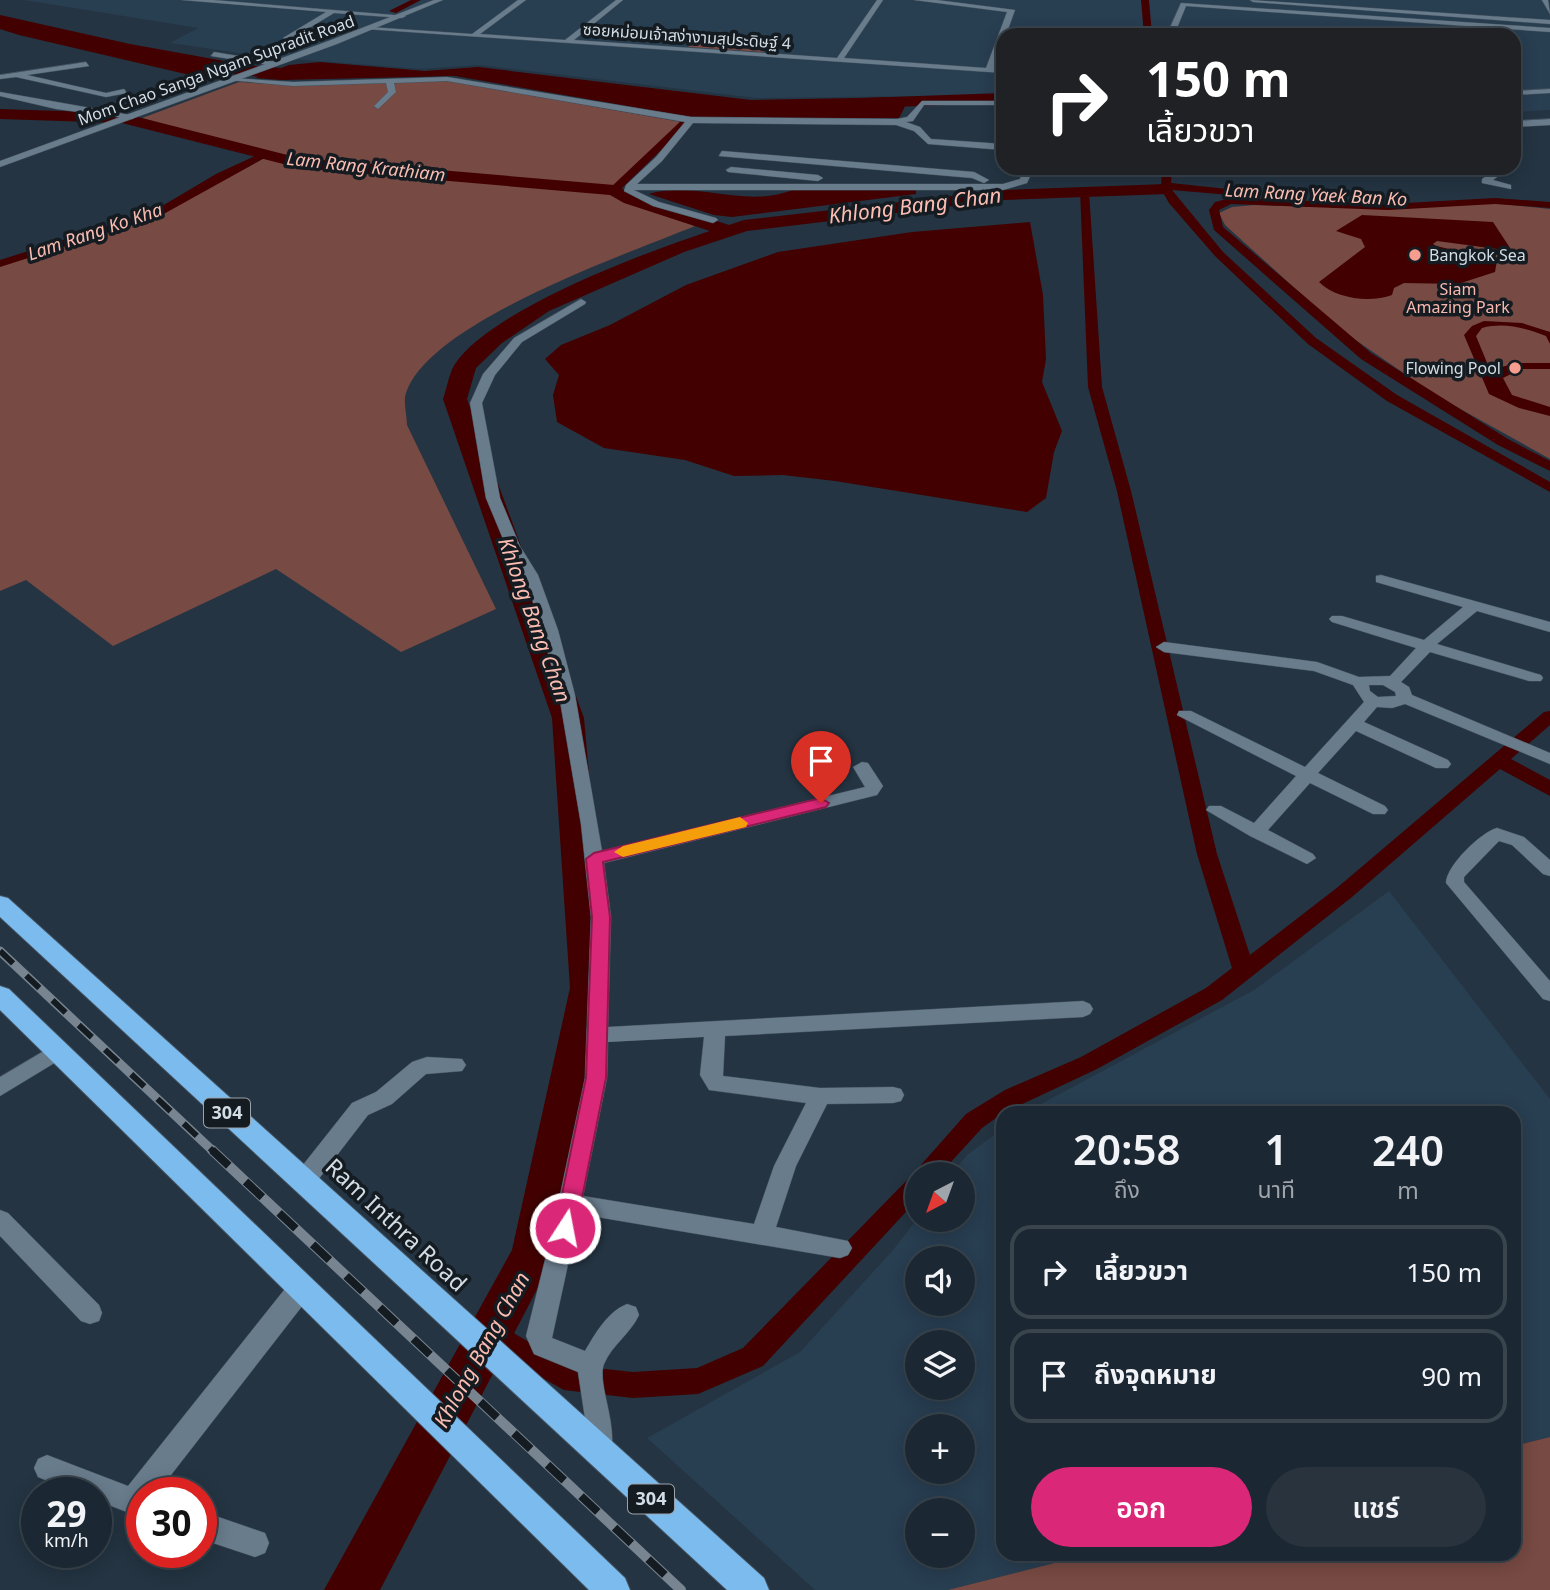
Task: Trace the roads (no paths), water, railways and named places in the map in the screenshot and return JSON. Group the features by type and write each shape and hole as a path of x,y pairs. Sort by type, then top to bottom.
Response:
{"highway":[{"name":"Ram Inthra Road","path":"0,904 550,1409 752,1590"},
{"path":"0,995 613,1590"}],"street":[{"path":"311,10 328,0"},
{"name":"Mom Chao Sanga Ngam Supradit Road","path":"0,164 111,116 130,116 273,65 440,0"},
{"path":"473,36 523,0"},
{"path":"567,42 620,0"},
{"path":"839,60 880,0"},
{"path":"918,0 1009,9 1003,28"},
{"path":"1253,0 1550,20"},
{"path":"1302,0 1550,20"},
{"path":"1545,0 1550,12"},
{"path":"187,1 402,16"},
{"path":"1174,28 1183,4 1191,2 1550,30"},
{"path":"286,40 333,11"},
{"name":"ซอยหม่อมเจ้าสง่างามสุประดิษฐ์ 4","path":"369,29 996,70"},
{"path":"989,70 996,49"},
{"path":"214,54 273,65"},
{"path":"0,77 19,76 68,64 86,64"},
{"path":"19,76 106,95 124,91"},
{"path":"235,78 293,84 456,80 691,120 897,122 910,119 922,103 996,103"},
{"path":"378,106 392,92 390,81"},
{"path":"1521,93 1550,91"},
{"path":"0,94 111,116"},
{"path":"629,187 659,159 691,120"},
{"path":"897,122 918,129 928,141 996,146"},
{"path":"1521,124 1550,122"},
{"path":"722,154 974,176 984,179 982,187"},
{"path":"896,186 901,169"},
{"path":"731,170 896,186"},
{"path":"629,187 982,187 1015,186 1024,181 1026,175"},
{"path":"1494,175 1485,181 1508,187"},
{"path":"629,187 631,193 656,204 713,220"},
{"path":"581,302 518,340 489,374 476,403 493,498 502,523 534,584 567,695 601,917 596,1078 538,1336 543,1346 592,1378"},
{"path":"1381,579 1550,627"},
{"path":"1393,682 1426,646 1474,606"},
{"path":"1337,620 1535,678"},
{"path":"1164,647 1317,667 1362,683 1371,679 1393,682 1403,690 1404,698"},
{"path":"1362,683 1360,691 1374,701 1395,703 1404,698"},
{"path":"1404,698 1550,759"},
{"path":"1256,832 1374,701"},
{"path":"1185,715 1379,810"},
{"path":"1354,724 1442,764"},
{"path":"594,859 871,790 874,786 862,767"},
{"path":"1215,810 1307,859"},
{"path":"1550,870 1518,841 1497,834 1478,850 1455,876 1455,883 1550,994"},
{"path":"598,1035 715,1031 1083,1009"},
{"path":"715,1031 710,1075 717,1084 820,1096 892,1094"},
{"path":"0,1088 59,1050"},
{"path":"303,1182 360,1109 384,1098 419,1068 427,1065 455,1065"},
{"path":"764,1233 785,1166 820,1096"},
{"path":"570,1203 764,1233 840,1248"},
{"path":"0,1220 90,1314"},
{"path":"157,1477 301,1288"},
{"path":"599,1453 600,1432 592,1378 608,1335 627,1315"},
{"path":"47,1468 126,1499"},
{"path":"217,1530 255,1542"}],"waterway":[{"path":"393,11 417,0"},
{"name":"Khlong Bang Chan","path":"1145,0 1147,28"},
{"path":"197,65 281,73 315,72"},
{"path":"98,117 225,70"},
{"path":"863,103 996,98"},
{"name":"Lam Rang Krathiam","path":"0,114 70,114 122,118 299,163 614,190 630,199 729,231"},
{"path":"614,190 686,121"},
{"name":"Lam Rang Ko Kha","path":"0,264 156,214 220,176 263,156"},
{"name":"Khlong Bang Chan","path":"1166,186 1167,175"},
{"name":"Lam Rang Yaek Ban Ko","path":"1166,186 1242,193"},
{"path":"1166,186 1173,201 1219,254 1312,341 1392,398 1550,488"},
{"name":"Khlong Bang Chan","path":"729,231 744,226 1004,195 1166,189"},
{"path":"1084,192 1095,387 1124,491 1207,854 1244,970"},
{"path":"1550,205 1495,201 1388,207 1231,201 1219,204 1214,210 1218,228 1366,356 1503,442 1550,467"},
{"name":"Khlong Bang Chan","path":"351,1590 534,1253 589,988 568,718 455,399 465,366 494,338 542,307 677,248 729,231"},
{"path":"1498,760 1550,716"},
{"path":"998,1106 1089,1063 1214,994 1345,892 1498,760"},
{"path":"1498,760 1541,782 1550,790"},
{"path":"936,1162 974,1121 996,1107"},
{"path":"490,1334 564,1377 633,1385 698,1381 753,1357 905,1196"}],"railway":[{"path":"0,951 214,1152"},
{"path":"212,1150 681,1590"}],"place":[{"name":"Bangkok Sea","path":"1415,255"},
{"name":"Flowing Pool","path":"1515,368"}],"park label":[{"name":"Siam Amazing Park","path":"1458,298"}]}
